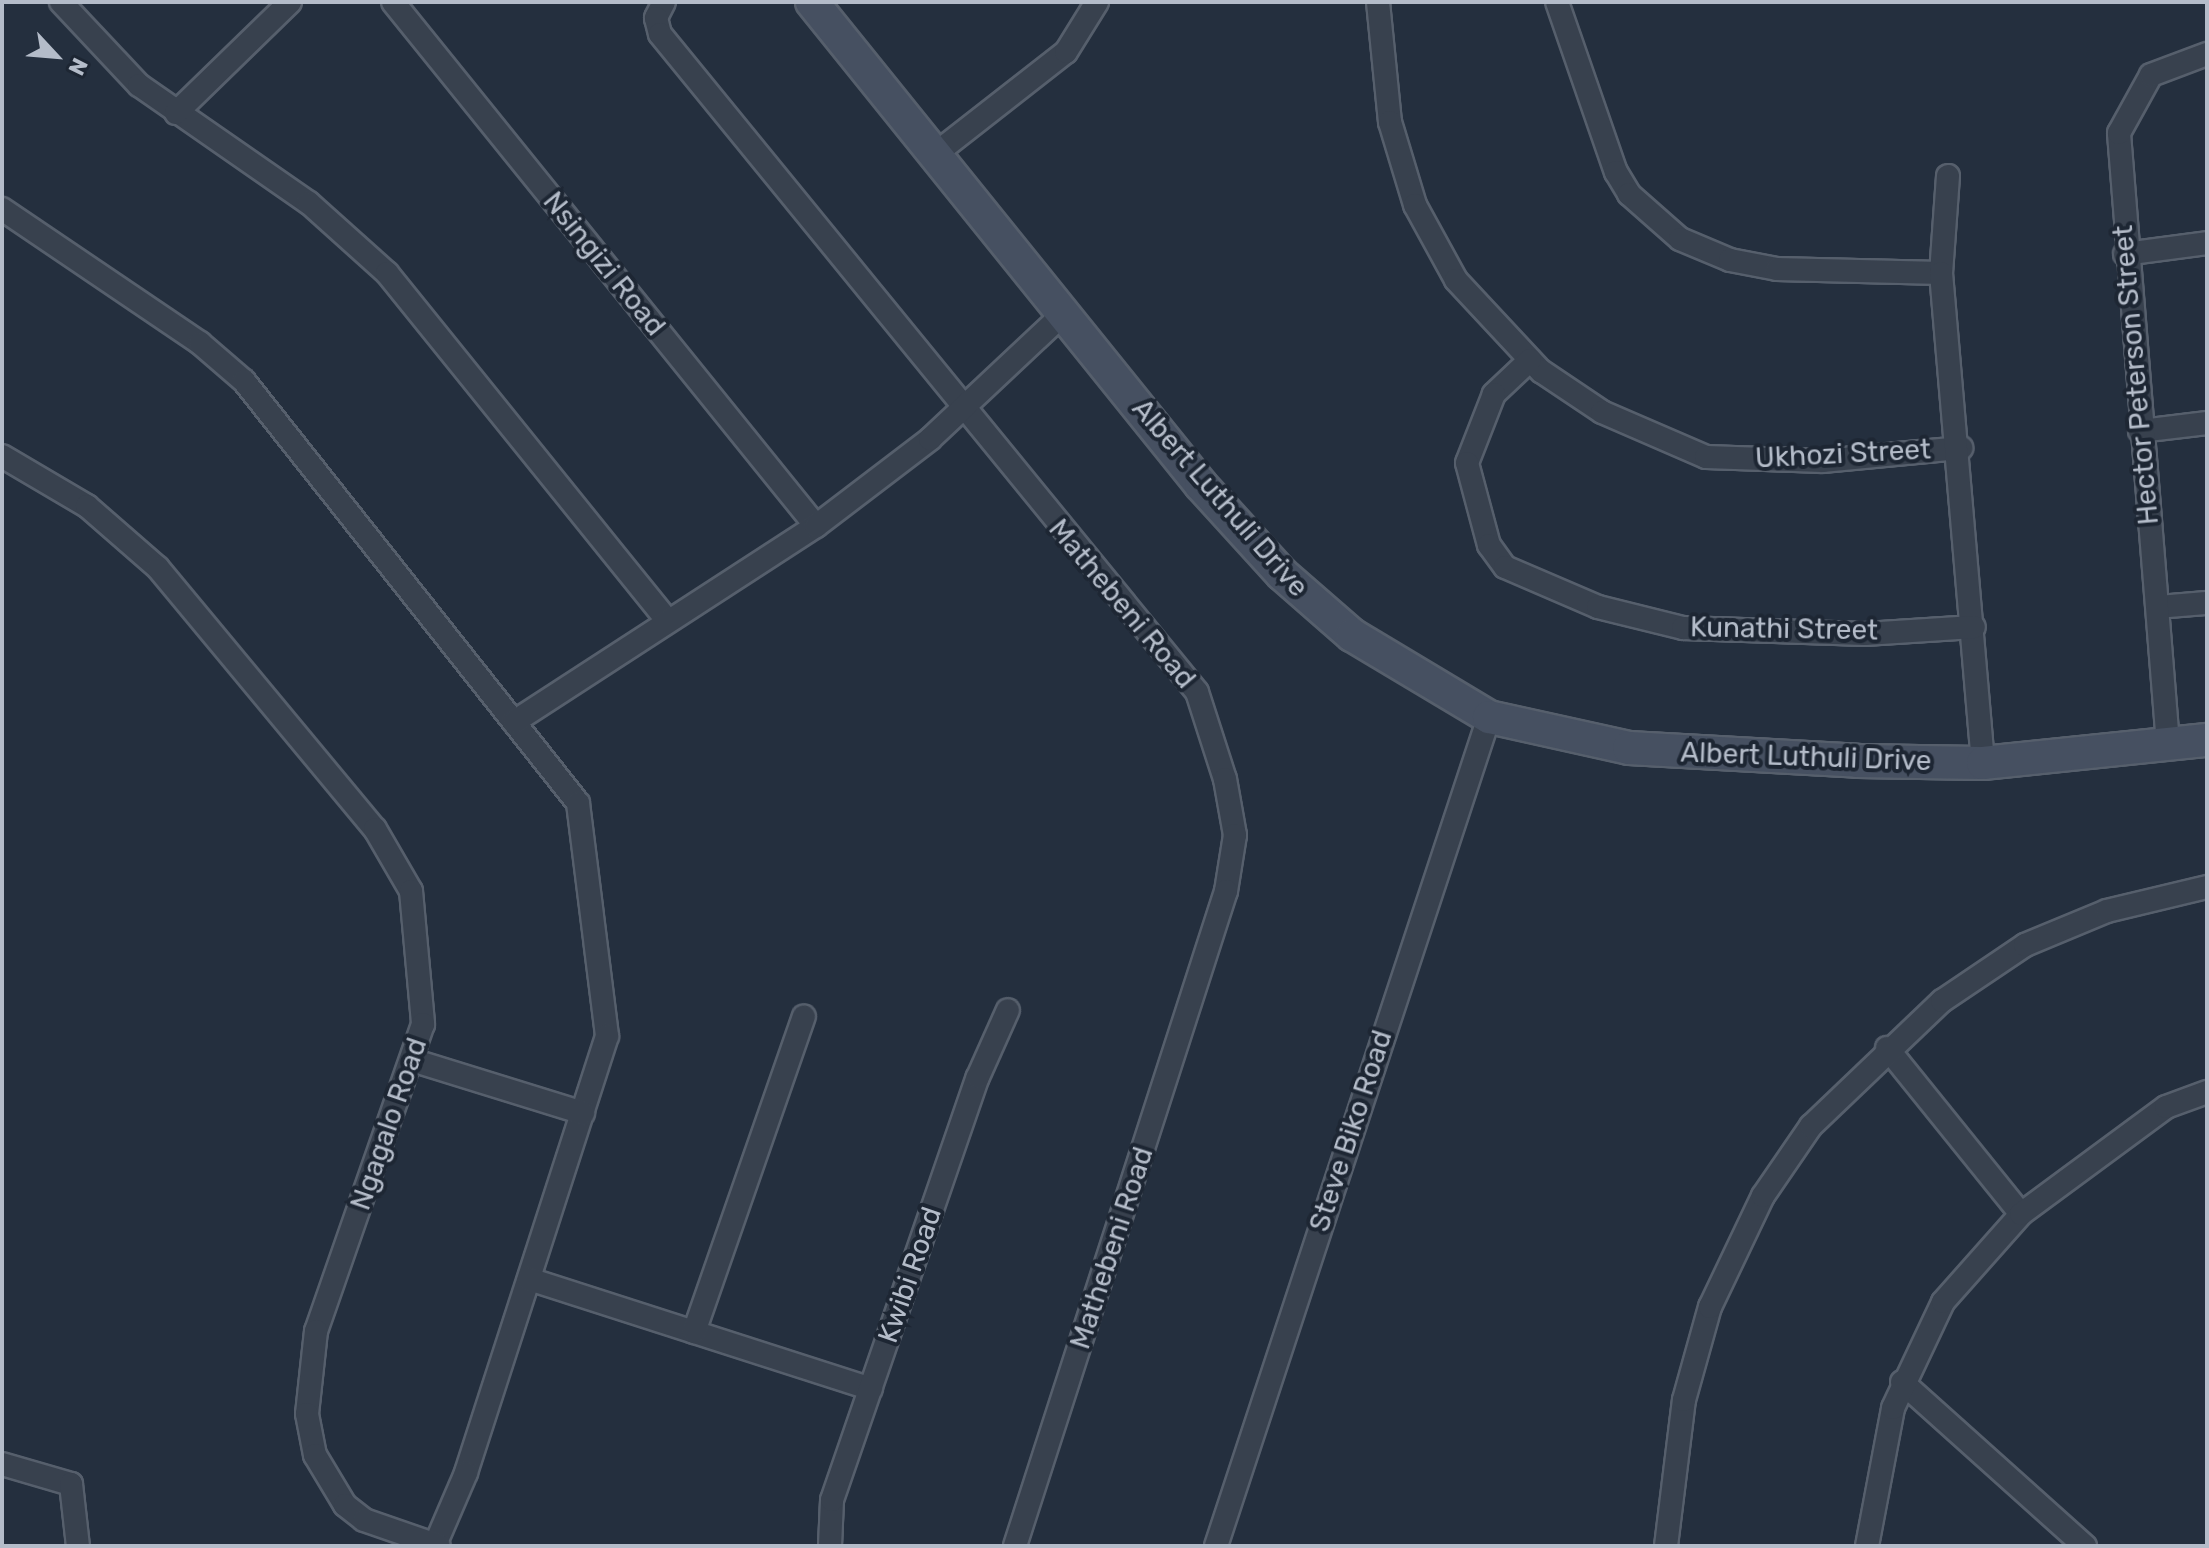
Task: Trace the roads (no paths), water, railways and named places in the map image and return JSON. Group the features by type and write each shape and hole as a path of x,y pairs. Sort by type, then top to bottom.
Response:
{"street":[{"path":"61,2 176,113 309,203 387,273 665,618"},
{"path":"176,113 290,2"},
{"name":"Nsingizi Road","path":"393,2 816,526"},
{"name":"Mathebeni Road","path":"664,2 656,18 660,34 961,410 1197,692 1212,726 1235,835 1216,927 1015,1546"},
{"name":"Albert Luthuli Drive","path":"812,2 1201,485 1311,602 1489,717 1644,749 1983,763 2207,740"},
{"path":"934,155 1066,52 1097,2"},
{"name":"Ukhozi Street","path":"1378,2 1390,122 1415,205 1456,280 1530,360 1602,412 1706,457 1823,461 1961,448"},
{"path":"1557,2 1616,172 1629,194 1680,239 1730,260 1777,269 1941,273"},
{"name":"Hector Peterson Street","path":"2168,744 2117,159 2123,116 2151,75 2207,54"},
{"path":"1948,176 1941,273 1961,448 1983,763"},
{"path":"2,209 244,381 514,722 566,779 582,815 609,1024 529,1279 437,1545"},
{"path":"2125,254 2207,243"},
{"path":"514,722 665,618 731,586 816,526 961,410 1063,314"},
{"name":"Kunathi Street","path":"1530,360 1487,406 1467,463 1489,545 1505,567 1586,603 1683,628 1865,634 1974,627"},
{"path":"2140,431 2207,423"},
{"name":"Ngagalo Road","path":"2,456 87,506 158,568 375,829 411,891 418,923 424,990 415,1061 316,1331 307,1414 315,1455 345,1505 364,1520 437,1545"},
{"path":"2158,607 2207,603"},
{"name":"Steve Biko Road","path":"1216,1546 1489,717"},
{"path":"1666,1546 1688,1380 1719,1283 1794,1149 1887,1048 1975,977 2044,934 2207,887"},
{"name":"Kwibi Road","path":"830,1546 832,1500 978,1077 1008,1010"},
{"path":"694,1332 804,1017"},
{"path":"1887,1048 2021,1214"},
{"path":"415,1061 583,1113"},
{"path":"1867,1546 1902,1382 1943,1302 2021,1214 2166,1107 2207,1092"},
{"path":"529,1279 871,1389"},
{"path":"1902,1382 2085,1546"},
{"path":"2,1464 71,1484 78,1546"}]}
